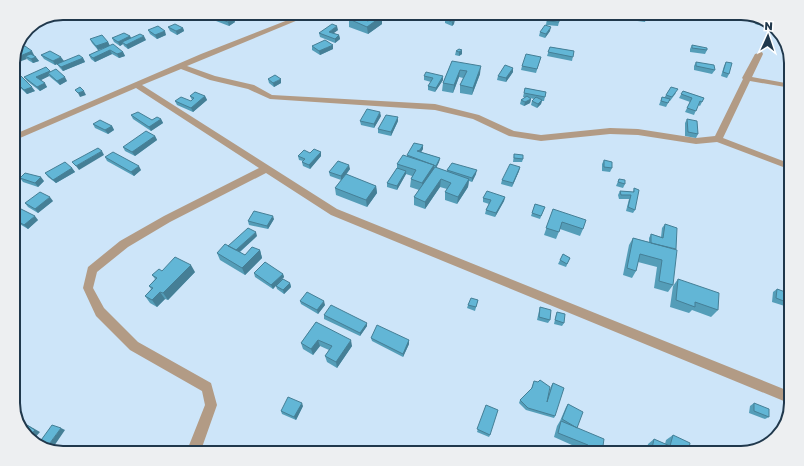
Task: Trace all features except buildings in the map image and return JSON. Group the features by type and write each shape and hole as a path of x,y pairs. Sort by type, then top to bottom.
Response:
{"street":[{"path":"20,135 181,66 295,20"},
{"path":"718,139 746,78 759,54"},
{"path":"181,66 213,78 251,87 270,97 435,107 476,117 512,134 542,138 610,131 638,132 696,141 718,139 784,164"},
{"path":"746,78 784,85"},
{"path":"136,85 334,212 784,395"},
{"path":"196,446 210,406 207,387 134,346 100,312 88,288 92,270 130,240 167,219 266,169"}]}
